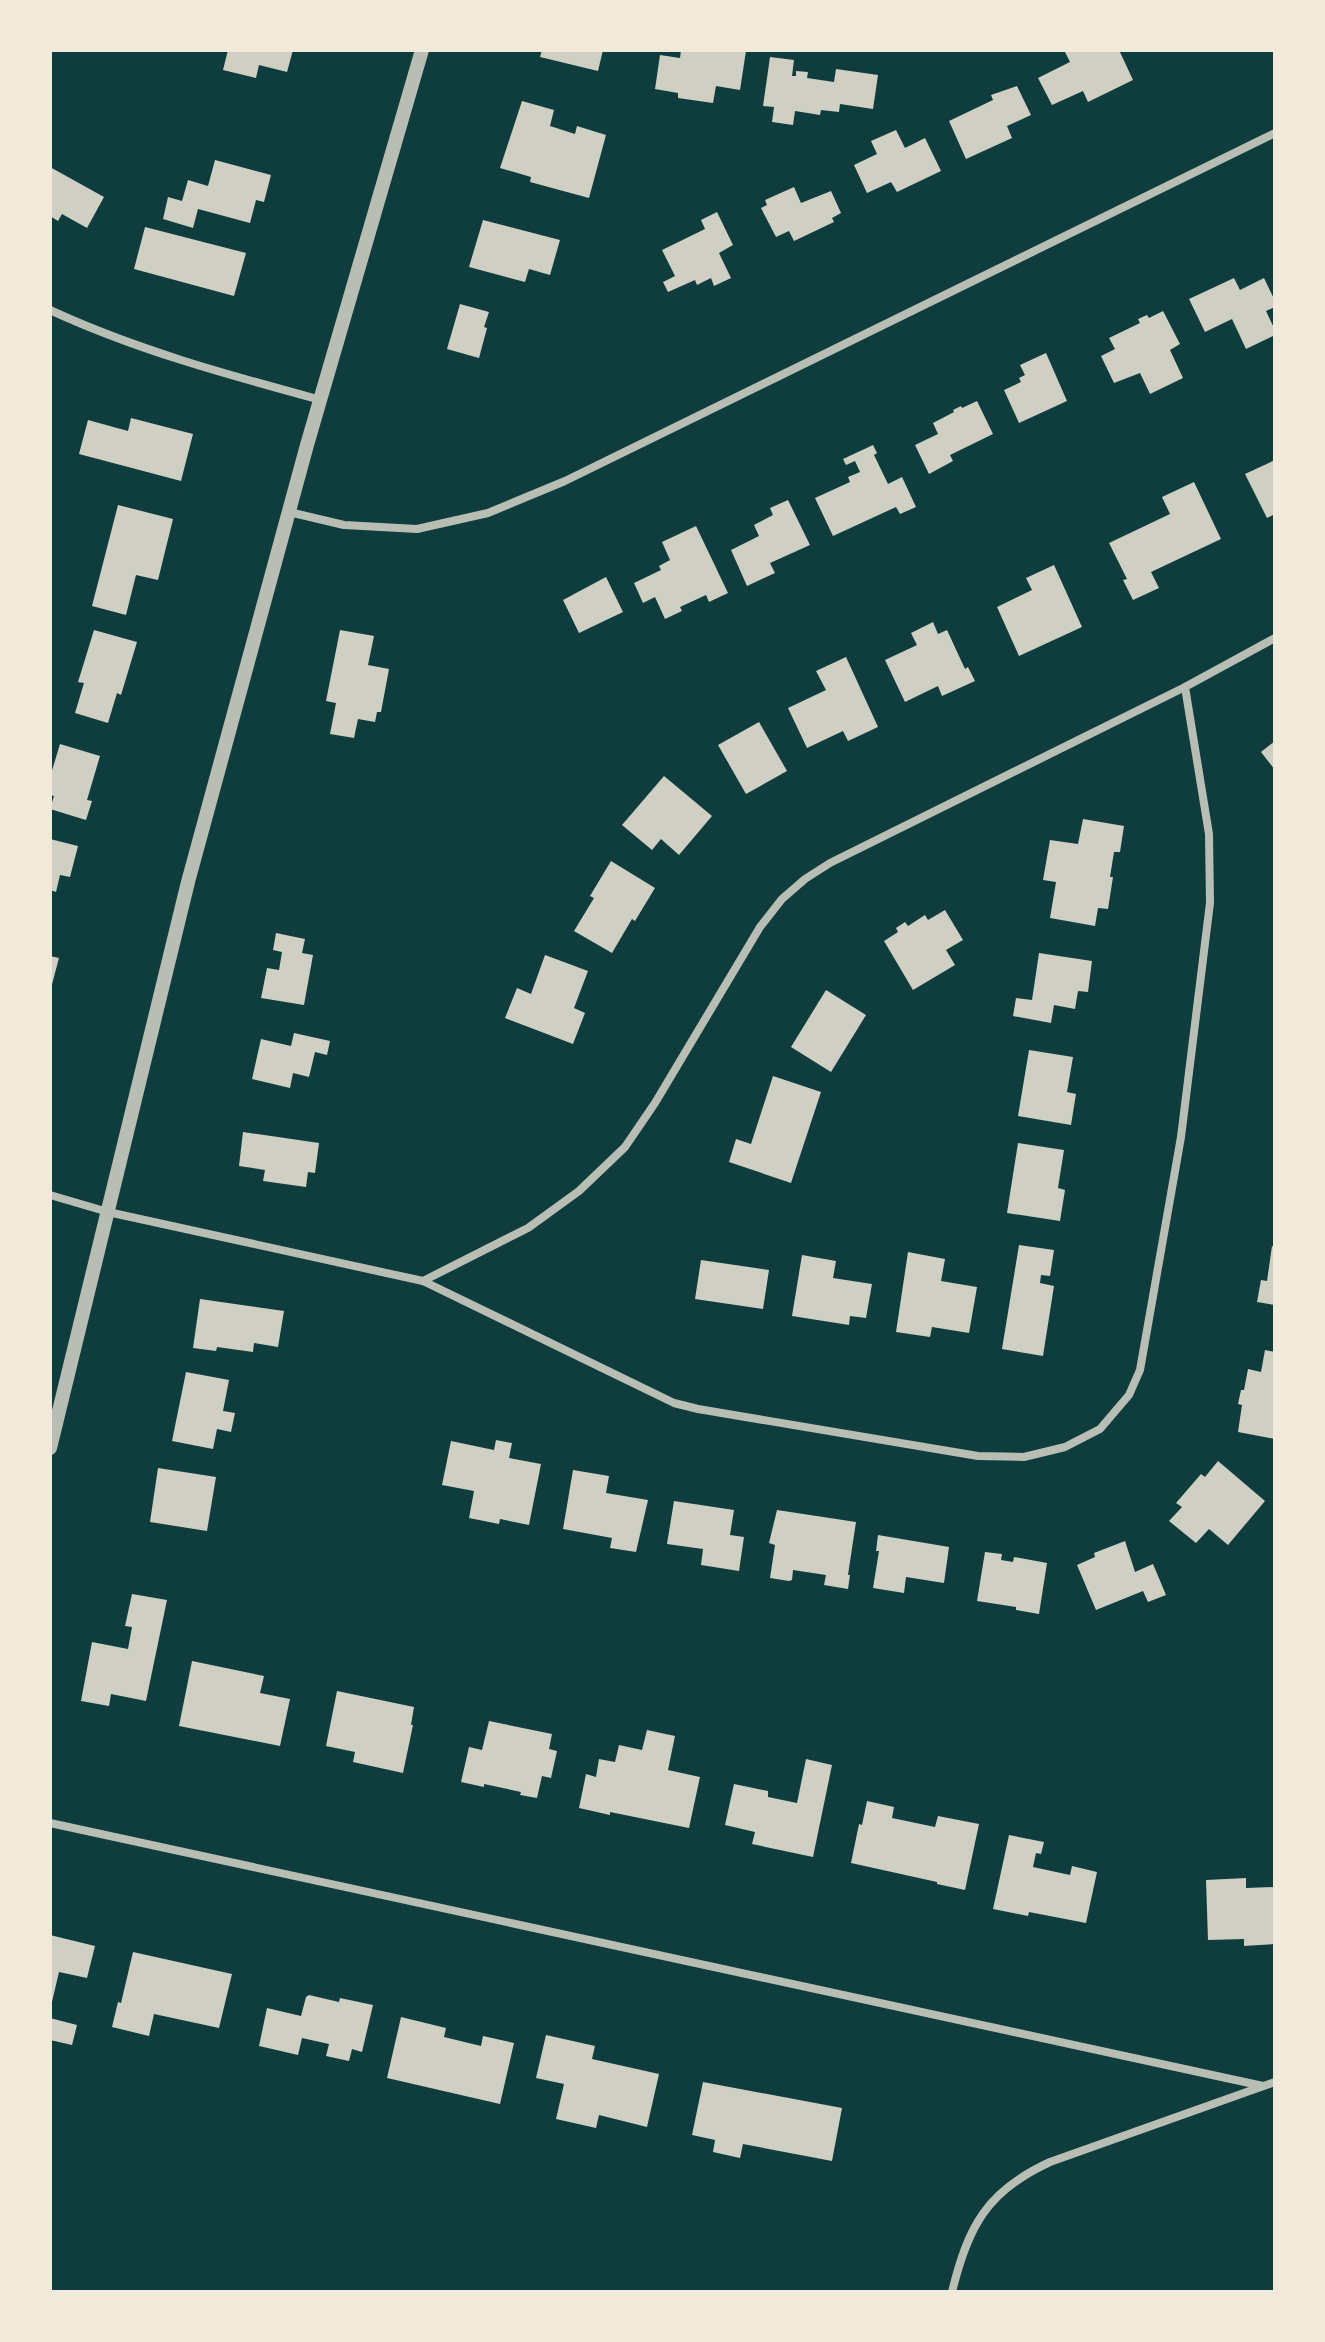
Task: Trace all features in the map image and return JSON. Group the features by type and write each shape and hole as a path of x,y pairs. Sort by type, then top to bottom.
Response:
{"street":[{"path":"50,1448 188,882 289,512 422,50"},
{"path":"289,512 344,525 417,529 488,513 565,481 1275,133"},
{"path":"50,310 91,329 145,348 321,400"},
{"path":"423,1281 528,1228 579,1191 625,1147 655,1103 760,927 782,899 805,879 830,863 1185,687 1275,638"},
{"path":"50,1195 77,1205 423,1281 674,1403 698,1409 978,1456 1024,1457 1065,1447 1100,1429 1129,1395 1140,1370 1181,1137 1210,903 1209,834 1185,687"},
{"path":"50,1823 1263,2086"},
{"path":"952,2292 959,2262 976,2222 1003,2190 1023,2175 1050,2162 1275,2082"}],"building":[{"path":"228,50 293,50 287,72 259,65 256,78 223,70"},
{"path":"542,50 603,50 598,71 540,57"},
{"path":"681,50 746,51 740,90 716,86 713,103 678,98 678,93 655,89 660,55 680,58"},
{"path":"1064,50 1119,50 1133,80 1088,102 1083,91 1052,105 1038,78 1070,62"},
{"path":"770,57 794,60 792,76 796,76 796,71 808,72 807,78 834,82 836,69 878,75 873,109 840,104 839,112 821,110 820,115 795,111 793,125 772,122 774,107 763,106"},
{"path":"1017,86 1031,115 1007,126 1012,138 966,159 949,121 993,100 991,95"},
{"path":"522,101 554,110 550,126 575,134 577,126 606,135 589,198 530,182 531,177 500,168"},
{"path":"896,130 905,148 925,138 941,171 897,192 891,182 867,193 854,165 877,154 871,141"},
{"path":"215,160 271,175 264,202 256,200 250,223 198,209 193,228 163,219 168,197 182,201 188,180 208,186"},
{"path":"50,167 104,197 87,228 62,214 58,221 50,216"},
{"path":"794,187 801,203 831,191 841,213 832,218 834,222 794,241 789,231 776,237 761,208 767,205 765,200"},
{"path":"717,212 733,245 719,253 731,278 714,286 711,278 697,285 695,280 668,292 663,282 675,276 662,250 705,229 701,220"},
{"path":"483,220 560,240 550,275 529,269 525,282 469,267"},
{"path":"145,227 246,253 234,296 134,269"},
{"path":"1234,278 1240,290 1264,278 1275,301 1275,307 1266,311 1275,335 1246,349 1232,319 1205,332 1189,299"},
{"path":"460,304 489,312 479,358 447,349"},
{"path":"1163,311 1180,344 1170,350 1183,378 1150,394 1140,373 1114,383 1101,356 1115,349 1109,338 1140,323 1138,319 1147,315 1149,318"},
{"path":"1046,353 1067,401 1019,423 1004,390 1021,382 1019,378 1025,375 1020,365"},
{"path":"977,401 993,434 950,455 953,461 929,474 915,445 938,434 933,423 961,406"},
{"path":"131,418 193,434 181,481 79,454 88,420 128,431"},
{"path":"873,445 877,453 874,455 888,484 902,477 916,507 900,514 896,507 833,536 815,498 850,482 848,477 860,472 855,461 846,465 843,459"},
{"path":"1275,460 1275,514 1267,518 1245,474"},
{"path":"1194,482 1221,539 1151,572 1159,588 1133,600 1123,580 1127,579 1109,543 1170,514 1162,497"},
{"path":"788,500 810,545 770,563 775,573 747,586 731,550 759,536 754,525 773,515 770,508"},
{"path":"118,505 173,519 158,580 136,575 126,615 92,606"},
{"path":"696,526 728,593 709,602 706,595 680,607 682,611 665,619 655,597 643,603 634,583 661,570 659,566 670,560 662,542"},
{"path":"1054,565 1082,627 1019,656 997,607 1032,590 1026,578"},
{"path":"606,577 623,612 579,633 563,600"},
{"path":"933,622 938,634 947,630 965,669 968,667 975,681 942,696 938,686 905,702 885,660 917,645 911,633"},
{"path":"94,630 137,642 121,695 117,693 108,723 75,713 84,683 78,682"},
{"path":"340,630 374,636 368,665 389,669 381,712 377,712 375,722 358,719 354,738 330,734 336,703 326,701"},
{"path":"846,657 878,727 848,741 843,731 807,748 788,708 826,690 816,671"},
{"path":"759,722 787,771 746,794 718,745"},
{"path":"1275,741 1275,770 1261,752"},
{"path":"60,744 100,756 87,800 92,801 86,820 50,809 54,796 50,795 50,777"},
{"path":"664,776 712,816 679,855 661,839 652,850 622,825"},
{"path":"1083,819 1124,826 1120,852 1114,852 1108,909 1098,908 1095,926 1050,918 1056,882 1043,880 1050,840 1078,844"},
{"path":"50,839 78,846 70,877 60,875 56,892 50,890"},
{"path":"611,861 655,888 612,953 574,931"},
{"path":"945,910 963,940 946,950 955,965 913,990 884,941 898,932 896,928 905,922 908,926 925,915 928,920"},
{"path":"276,933 305,939 302,953 313,955 304,1005 261,998 267,968 279,970 282,952 273,950"},
{"path":"1039,953 1092,961 1088,992 1078,991 1075,1009 1054,1005 1051,1023 1013,1016 1016,998 1032,1000"},
{"path":"545,955 588,971 574,1008 585,1013 573,1044 505,1018 517,988 531,994"},
{"path":"50,956 59,958 51,988 50,988"},
{"path":"826,990 866,1015 831,1072 791,1047"},
{"path":"294,1033 330,1041 327,1055 315,1052 309,1077 293,1073 290,1088 252,1079 261,1039 291,1046"},
{"path":"1029,1050 1073,1057 1067,1092 1076,1094 1071,1125 1018,1116"},
{"path":"773,1076 821,1092 791,1183 729,1162 736,1139 751,1144"},
{"path":"243,1132 319,1143 315,1173 308,1172 306,1187 263,1181 265,1170 239,1166"},
{"path":"1018,1143 1064,1150 1058,1188 1065,1190 1060,1221 1007,1213"},
{"path":"1019,1245 1054,1250 1050,1276 1041,1275 1040,1283 1054,1286 1043,1356 1002,1349"},
{"path":"1272,1246 1275,1247 1275,1305 1257,1302 1261,1280 1267,1281"},
{"path":"908,1252 945,1259 941,1281 977,1287 969,1333 932,1327 930,1337 896,1332"},
{"path":"802,1255 836,1261 833,1278 872,1284 866,1318 850,1316 849,1325 792,1316"},
{"path":"701,1260 769,1270 763,1309 695,1299"},
{"path":"200,1299 284,1311 278,1347 254,1343 253,1352 217,1347 216,1351 193,1348"},
{"path":"1265,1350 1275,1352 1275,1439 1238,1432 1241,1390 1244,1390 1248,1369 1261,1372"},
{"path":"186,1372 229,1380 223,1411 235,1413 231,1432 217,1429 213,1449 172,1441"},
{"path":"496,1440 512,1443 509,1458 541,1464 529,1525 500,1519 499,1524 469,1518 474,1491 442,1485 451,1441 494,1450"},
{"path":"1218,1461 1265,1501 1228,1545 1209,1529 1196,1543 1169,1521 1182,1507 1176,1503 1201,1474 1205,1477"},
{"path":"158,1468 216,1477 207,1531 150,1522"},
{"path":"573,1470 609,1476 606,1493 648,1500 636,1552 610,1548 612,1538 563,1529"},
{"path":"674,1501 734,1510 730,1535 744,1537 739,1571 701,1565 703,1549 667,1544"},
{"path":"777,1510 856,1522 848,1589 824,1585 826,1575 793,1570 792,1580 770,1578 775,1545 769,1543"},
{"path":"878,1535 949,1547 944,1583 906,1577 904,1593 873,1588 879,1551 876,1551"},
{"path":"1125,1541 1135,1572 1153,1564 1166,1595 1148,1602 1143,1591 1096,1610 1077,1565 1095,1557 1094,1553"},
{"path":"985,1552 1002,1554 1001,1560 1013,1562 1014,1557 1047,1563 1039,1614 977,1601"},
{"path":"132,1594 167,1600 146,1701 111,1694 109,1706 81,1701 92,1642 128,1649 132,1627 125,1626"},
{"path":"192,1661 264,1676 260,1693 290,1699 280,1746 179,1726"},
{"path":"337,1691 414,1707 403,1773 353,1762 355,1752 326,1746"},
{"path":"489,1721 552,1734 549,1749 557,1751 551,1778 542,1776 537,1798 484,1784 484,1787 461,1782 469,1747 482,1750"},
{"path":"647,1730 675,1736 668,1770 700,1777 689,1828 579,1808 586,1774 596,1777 599,1759 615,1762 619,1745 642,1750"},
{"path":"806,1759 832,1765 813,1857 752,1844 755,1832 725,1825 734,1784 768,1791 768,1797 797,1803"},
{"path":"867,1801 894,1807 892,1818 935,1827 938,1816 979,1824 965,1890 851,1863"},
{"path":"1009,1835 1044,1842 1041,1854 1036,1853 1033,1867 1070,1875 1072,1866 1097,1872 1086,1923 993,1909"},
{"path":"1246,1878 1246,1888 1275,1887 1275,1944 1244,1946 1244,1939 1208,1940 1206,1880"},
{"path":"50,1935 95,1946 87,1978 59,1972 51,2006"},
{"path":"133,1952 232,1974 219,2028 154,2014 149,2036 112,2027"},
{"path":"309,1995 373,2005 362,2052 352,2049 349,2061 326,2056 329,2044 302,2038 298,2055 259,2046 267,2008 301,2016"},
{"path":"401,2017 446,2028 444,2037 481,2046 483,2036 514,2043 500,2104 387,2078"},
{"path":"50,2018 77,2025 72,2045 50,2040"},
{"path":"546,2035 595,2046 592,2059 659,2074 647,2127 599,2115 596,2128 556,2119 564,2084 536,2078"},
{"path":"703,2082 842,2108 832,2161 743,2144 740,2158 713,2152 715,2140 692,2135"}]}
